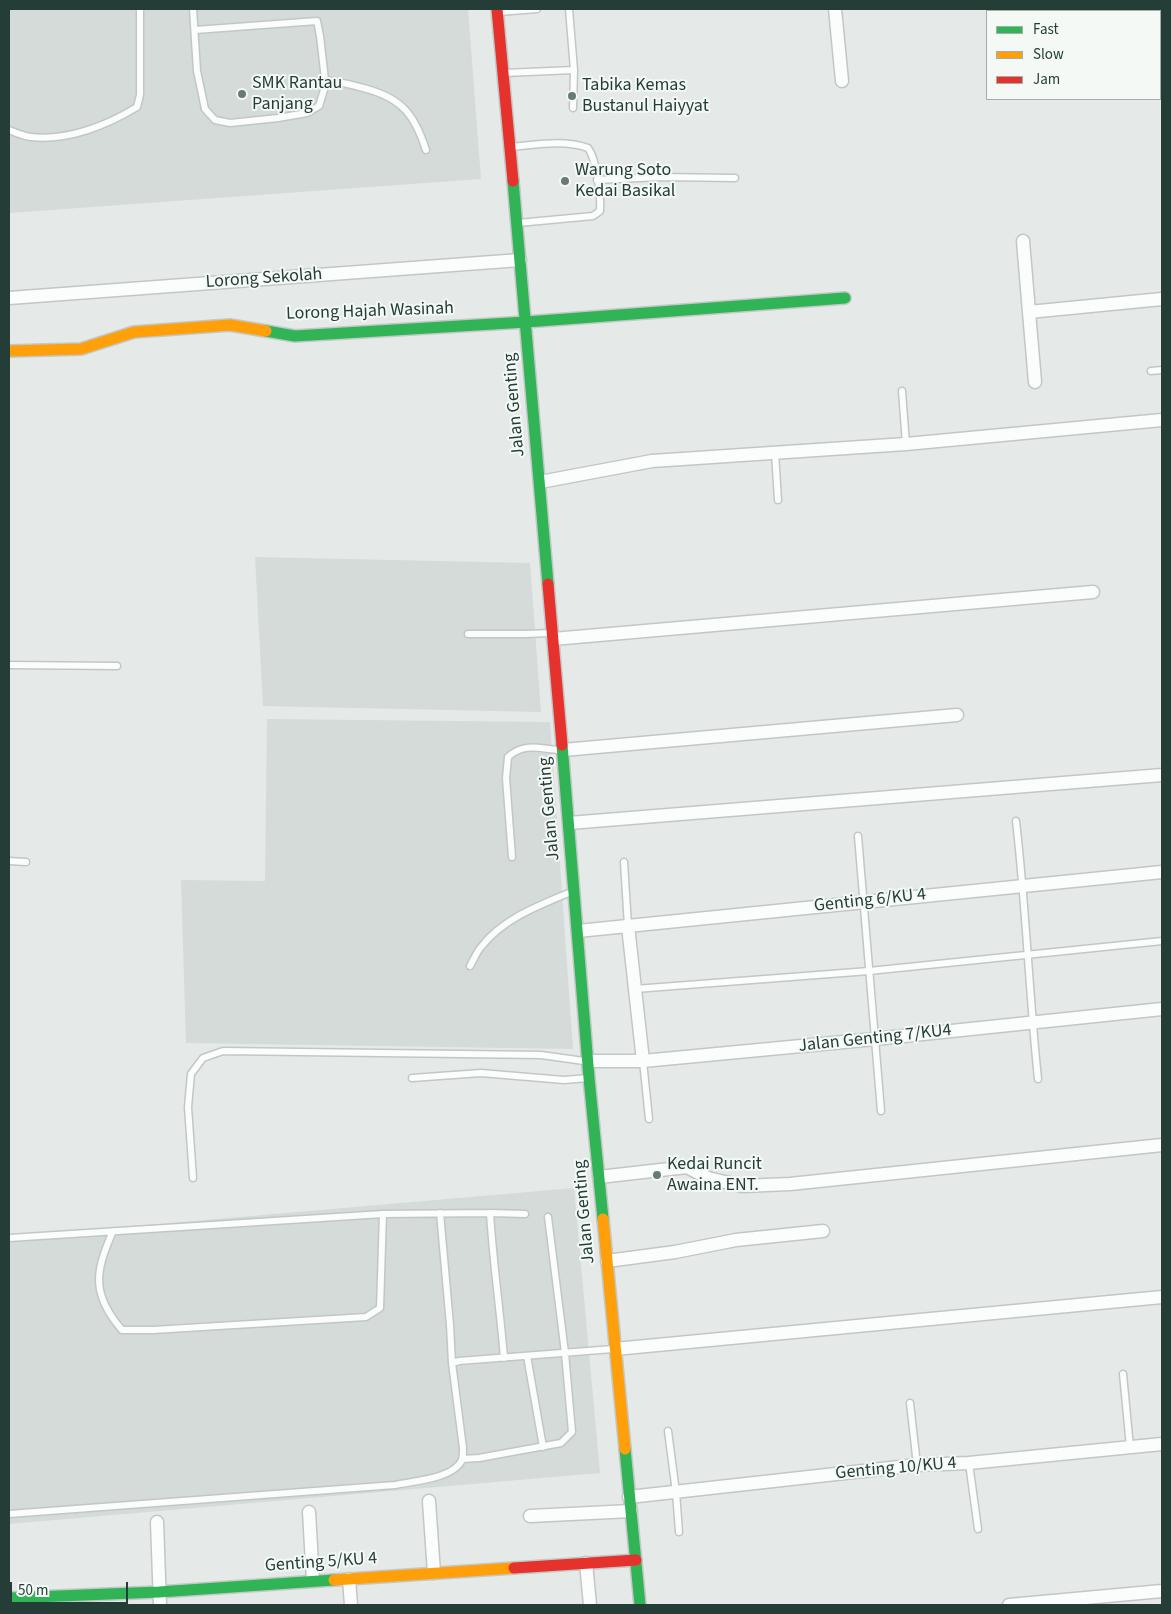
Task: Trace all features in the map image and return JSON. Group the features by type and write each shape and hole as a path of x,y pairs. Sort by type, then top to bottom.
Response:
{"street":[{"path":"836,9 842,81"},
{"name":"Jalan Genting","path":"497,11 540,482 589,1078 640,1605"},
{"path":"1023,242 1036,382"},
{"name":"Lorong Sekolah","path":"9,298 520,260"},
{"name":"Lorong Hajah Wasinah","path":"9,351 81,349 134,332 220,326 295,336 526,322 846,298"},
{"path":"1030,312 1162,299"},
{"path":"540,482 652,462 906,444 1162,420"},
{"path":"553,636 1093,592"},
{"path":"563,750 958,716"},
{"path":"569,823 1162,774"},
{"name":"Genting 6/KU 4","path":"578,931 1162,872"},
{"path":"628,926 643,1061"},
{"name":"Jalan Genting 7/KU4","path":"588,1061 643,1061 1162,1009"},
{"path":"599,1177 680,1166 687,1167 708,1178 742,1186 790,1184 1162,1145"},
{"path":"607,1261 675,1252 736,1240 823,1231"},
{"path":"614,1349 1162,1297"},
{"name":"Genting 10/KU 4","path":"629,1497 917,1465 970,1463 1162,1444"},
{"path":"429,1501 434,1573"},
{"path":"530,1516 631,1510"},
{"path":"309,1512 313,1581"},
{"path":"157,1522 160,1605"},
{"name":"Genting 5/KU 4","path":"9,1598 159,1592 636,1560"},
{"path":"586,1563 590,1605"},
{"path":"349,1579 351,1605"},
{"path":"1008,1605 1111,1601 1162,1591"}],"lane":[{"path":"9,130 29,137 48,138 67,135 102,125 137,107 140,96 140,9"},
{"path":"193,9 197,71 205,109 215,120 230,123 278,118 308,113 319,106 325,80 317,21 195,30"},
{"path":"497,11 537,9"},
{"path":"569,9 574,70 573,108"},
{"path":"503,73 574,70"},
{"path":"325,80 347,83 383,93 398,102 409,114 426,150"},
{"path":"510,147 576,144 588,148 591,152 600,204 600,211 593,216 516,223"},
{"path":"597,180 660,177 735,178"},
{"path":"1151,371 1162,370"},
{"path":"902,390 906,444"},
{"path":"775,453 778,500"},
{"path":"468,634 553,636"},
{"path":"9,665 117,666"},
{"path":"512,858 506,778 508,757 515,750 526,747 563,750"},
{"path":"1016,821 1038,1079"},
{"path":"858,836 882,1111"},
{"path":"9,861 26,862"},
{"path":"624,862 628,926"},
{"path":"470,966 481,946 503,925 548,902 575,891"},
{"path":"635,989 869,971 1162,942"},
{"path":"193,1178 188,1107 191,1074 203,1058 224,1051 540,1055 588,1061"},
{"path":"643,1061 649,1119"},
{"path":"412,1078 481,1073 564,1080 589,1078"},
{"path":"9,1514 395,1485 443,1476 458,1466 462,1459 463,1448 452,1364 440,1213"},
{"path":"490,1213 494,1272 500,1308 504,1358"},
{"path":"9,1238 383,1214 525,1214"},
{"path":"113,1231 98,1272 102,1300 111,1317 122,1330 340,1320 366,1317 380,1308 383,1214"},
{"path":"462,1459 479,1458 561,1443 572,1432 565,1353 548,1217"},
{"path":"452,1364 459,1361 614,1349"},
{"path":"527,1356 543,1447"},
{"path":"1123,1374 1130,1447"},
{"path":"910,1403 917,1465"},
{"path":"668,1431 679,1532"},
{"path":"970,1463 978,1529"}],"shaded area":[{"name":"SMK Rantau Panjang","path":"9,9 468,9 481,179 9,213"},
{"path":"255,557 530,563 541,712 263,706"},
{"path":"267,719 550,722 573,1049 186,1043 181,880 265,881"},
{"path":"574,1188 600,1473 9,1524 9,1237"}],"traffic: fast":[{"path":"513,181 548,584"},
{"path":"266,331 295,336 526,322 845,298"},
{"path":"562,745 589,1078 603,1219"},
{"path":"625,1449 640,1605"},
{"path":"9,1598 159,1592 334,1580"}],"traffic: slow":[{"path":"9,351 81,349 134,332 230,325 266,331"},
{"path":"603,1219 625,1449"},
{"path":"334,1580 514,1568"}],"traffic: jam":[{"path":"497,9 513,181"},
{"path":"548,584 562,745"},
{"path":"514,1568 636,1560"}],"place":[{"name":"SMK Rantau Panjang","path":"242,94"},
{"name":"Tabika Kemas Bustanul Haiyyat","path":"572,96"},
{"name":"Warung Soto Kedai Basikal","path":"565,181"},
{"name":"Kedai Runcit Awaina ENT.","path":"657,1175"}]}
